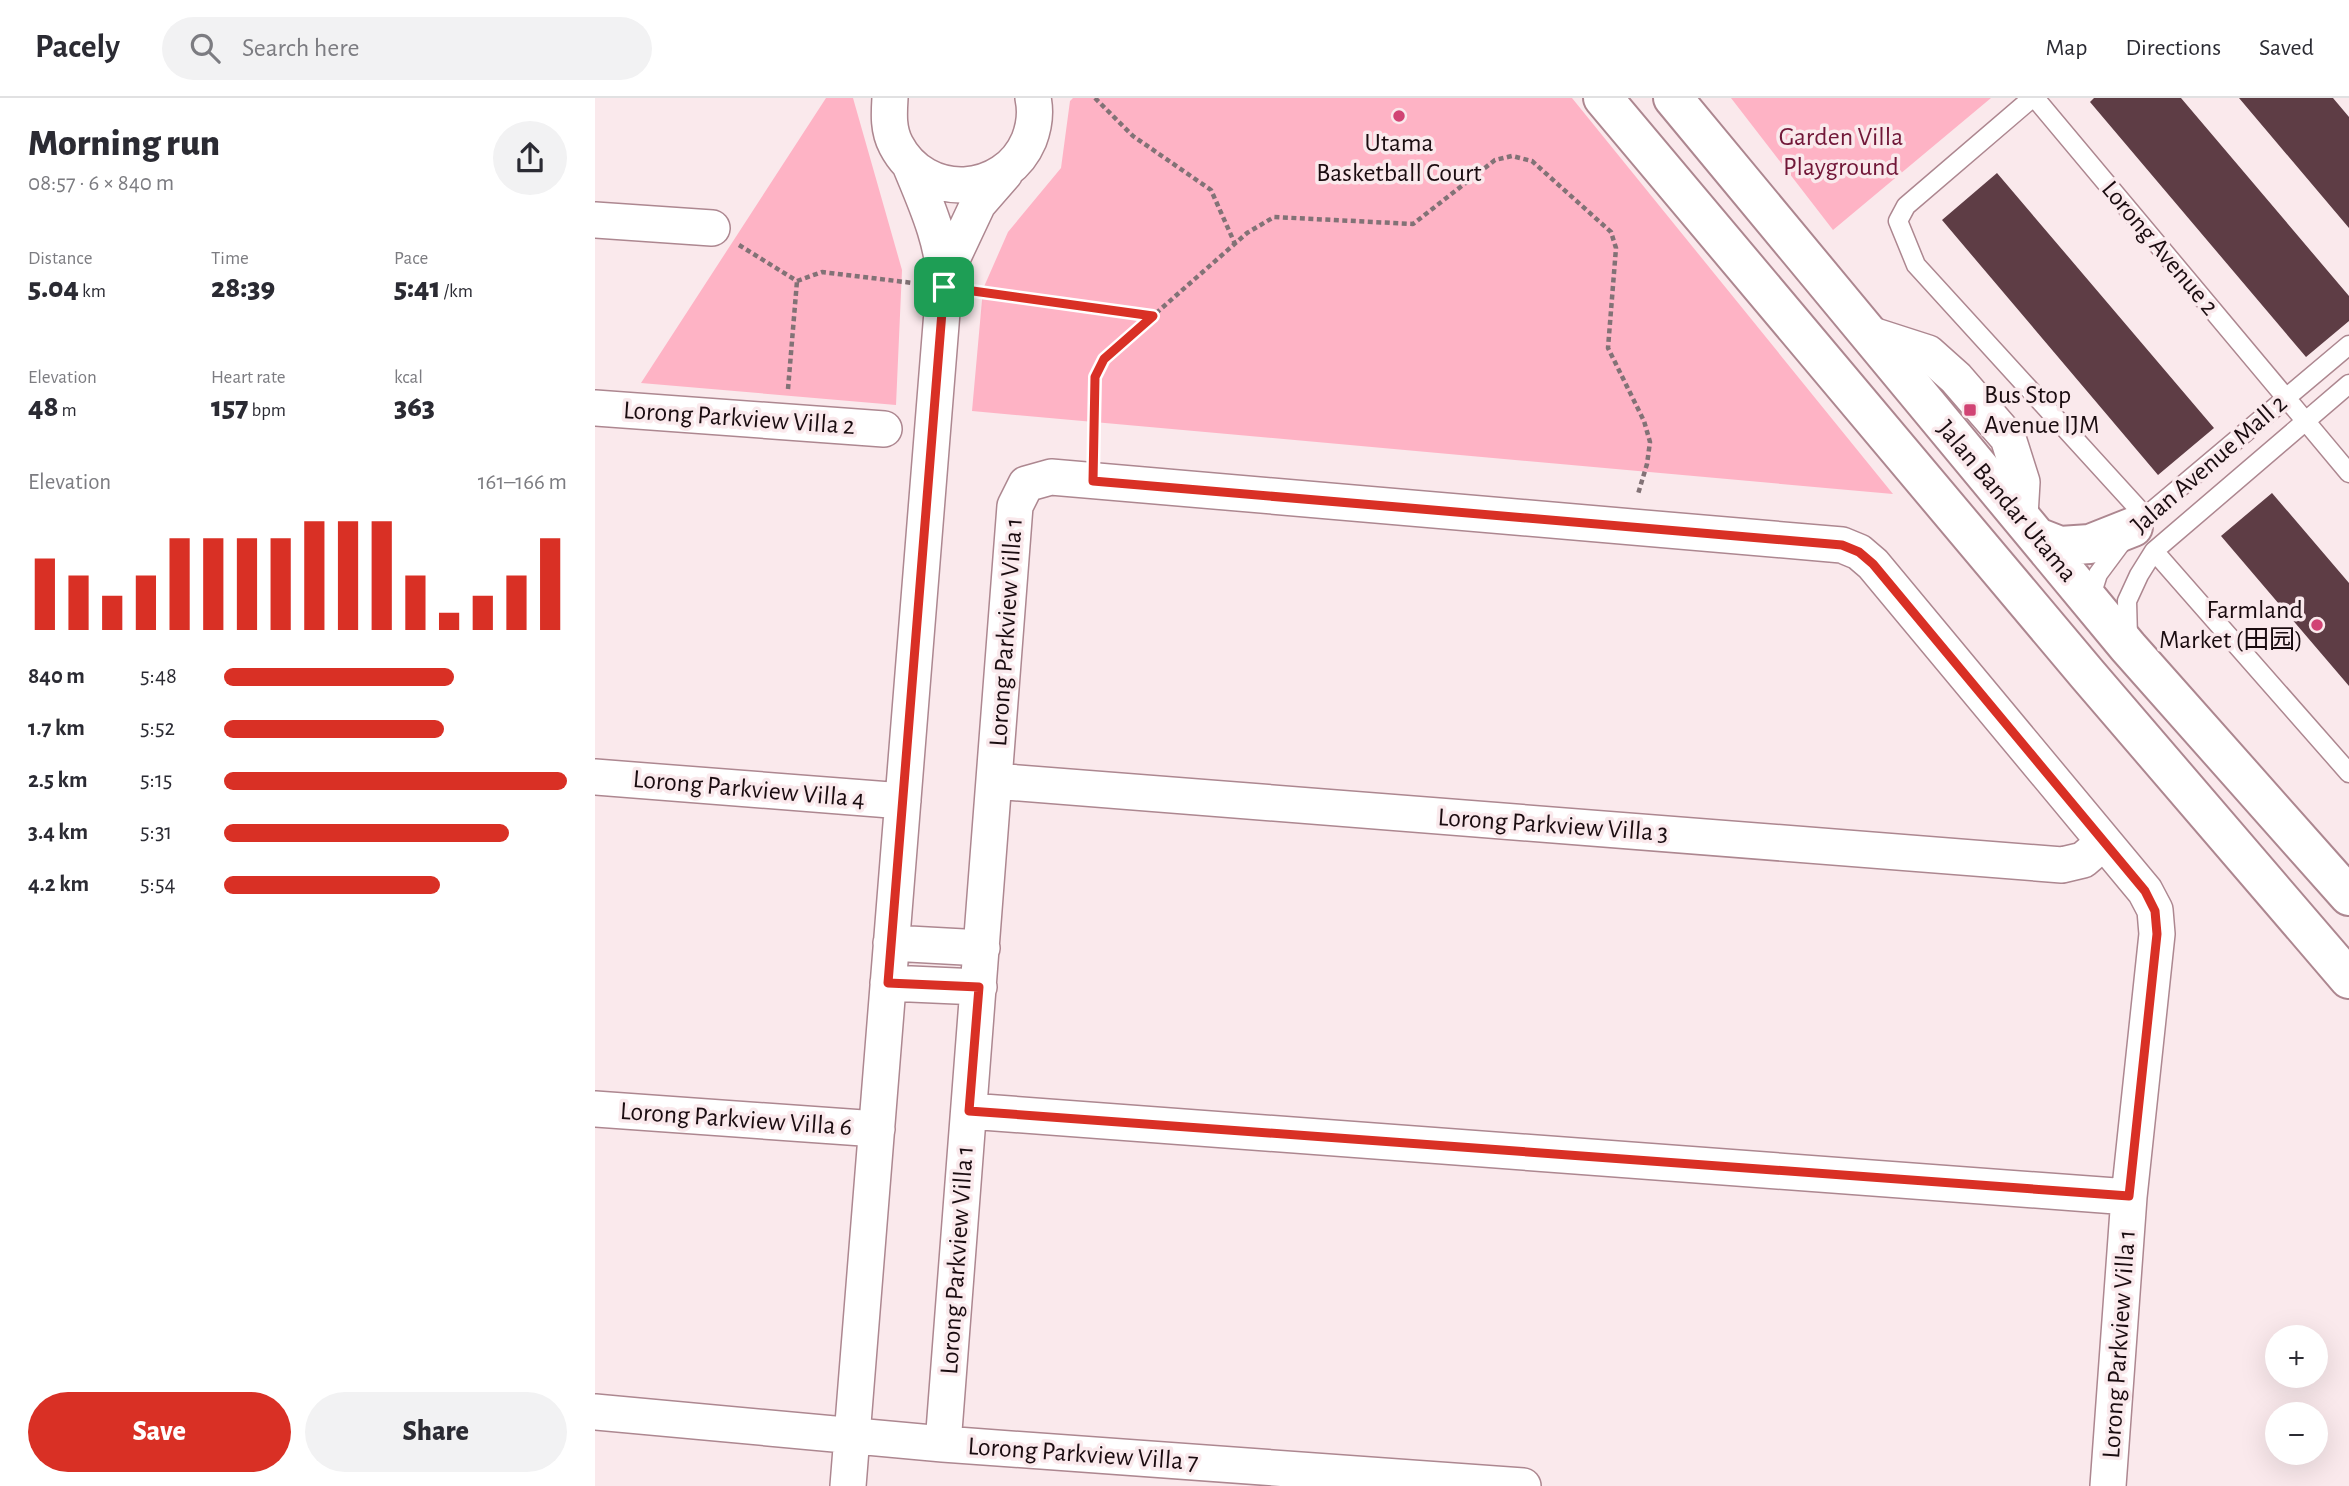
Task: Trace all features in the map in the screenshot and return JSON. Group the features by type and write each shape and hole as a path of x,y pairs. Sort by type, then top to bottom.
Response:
{"street":[{"path":"848,1486 945,280 929,212 910,165 896,145 889,122 890,98"},
{"path":"1603,98 2088,676 2349,979"},
{"name":"Jalan Bandar Utama","path":"1673,98 2128,646 2349,896"},
{"path":"945,280 978,204 1023,152 1033,130 1035,100"},
{"path":"910,165 927,178 968,186 989,181 1007,170"},
{"path":"595,220 712,228"},
{"name":"Lorong Parkview Villa 2","path":"595,408 884,429"},
{"name":"Lorong Parkview Villa 1","path":"943,1444 1016,506 1026,484 1051,477 1842,545 1859,552 1873,564 2145,891 2155,911 2157,934 2129,1196 2109,1486"},
{"path":"2029,527 2060,546 2090,544 2144,531"},
{"path":"2088,676 2091,656 2090,600"},
{"name":"Lorong Parkview Villa 4","path":"595,777 903,801"},
{"name":"Lorong Parkview Villa 3","path":"994,781 2062,865 2083,860 2104,842"},
{"path":"891,943 982,948"},
{"path":"888,983 979,987"},
{"name":"Lorong Parkview Villa 6","path":"595,1108 877,1129"},
{"path":"969,1111 2129,1196"},
{"name":"Lorong Parkview Villa 7","path":"595,1412 852,1437 1523,1486"}],"lane":[{"path":"2033,98 1906,205 1898,221 1916,265 2349,773"},
{"name":"Lorong Avenue 2","path":"2033,98 2304,422"},
{"name":"Jalan Avenue Mall 2","path":"2090,600 2098,574 2285,397 2349,345"},
{"name":"Jalan Avenue Mall 2","path":"2128,646 2127,601 2139,575 2144,531 2304,422 2349,384"},
{"path":"2304,422 2349,473"}],"path":[{"path":"1095,98 1133,136 1211,190 1235,244"},
{"path":"1093,481 1095,377 1104,359 1247,233 1274,217 1413,224 1495,160 1512,156 1532,161 1611,232 1616,248 1608,348 1644,421 1650,442 1647,464 1629,527"},
{"path":"712,228 797,281"},
{"path":"797,281 822,272 945,280 1153,316"},
{"path":"785,422 797,281"}],"green space":[{"path":"826,98 853,98 902,270 896,405 641,383"},
{"path":"1073,98 1572,98 1893,494 972,411 983,289 1008,232 1061,168 1070,101"},
{"name":"Garden Villa Playground","path":"1731,98 1991,98 1833,230"}],"building":[{"path":"2094,98 2181,98 2349,296 2349,321 2306,357 2090,102"},
{"path":"2239,98 2333,98 2349,117 2349,228"},
{"path":"1997,173 2214,428 2158,475 1942,220"},
{"path":"2272,493 2349,583 2349,686 2221,536"}],"place":[{"name":"Utama Basketball Court","path":"1399,116"},
{"name":"Bus Stop Avenue IJM","path":"1970,410"},
{"name":"Farmland Market (田园)","path":"2317,625"}],"route":[{"path":"944,287 1153,316 1104,359 1095,377 1093,481 1842,545 1859,552 1873,564 2145,891 2155,911 2157,934 2129,1196 969,1111 979,987 888,983 944,287"}]}
